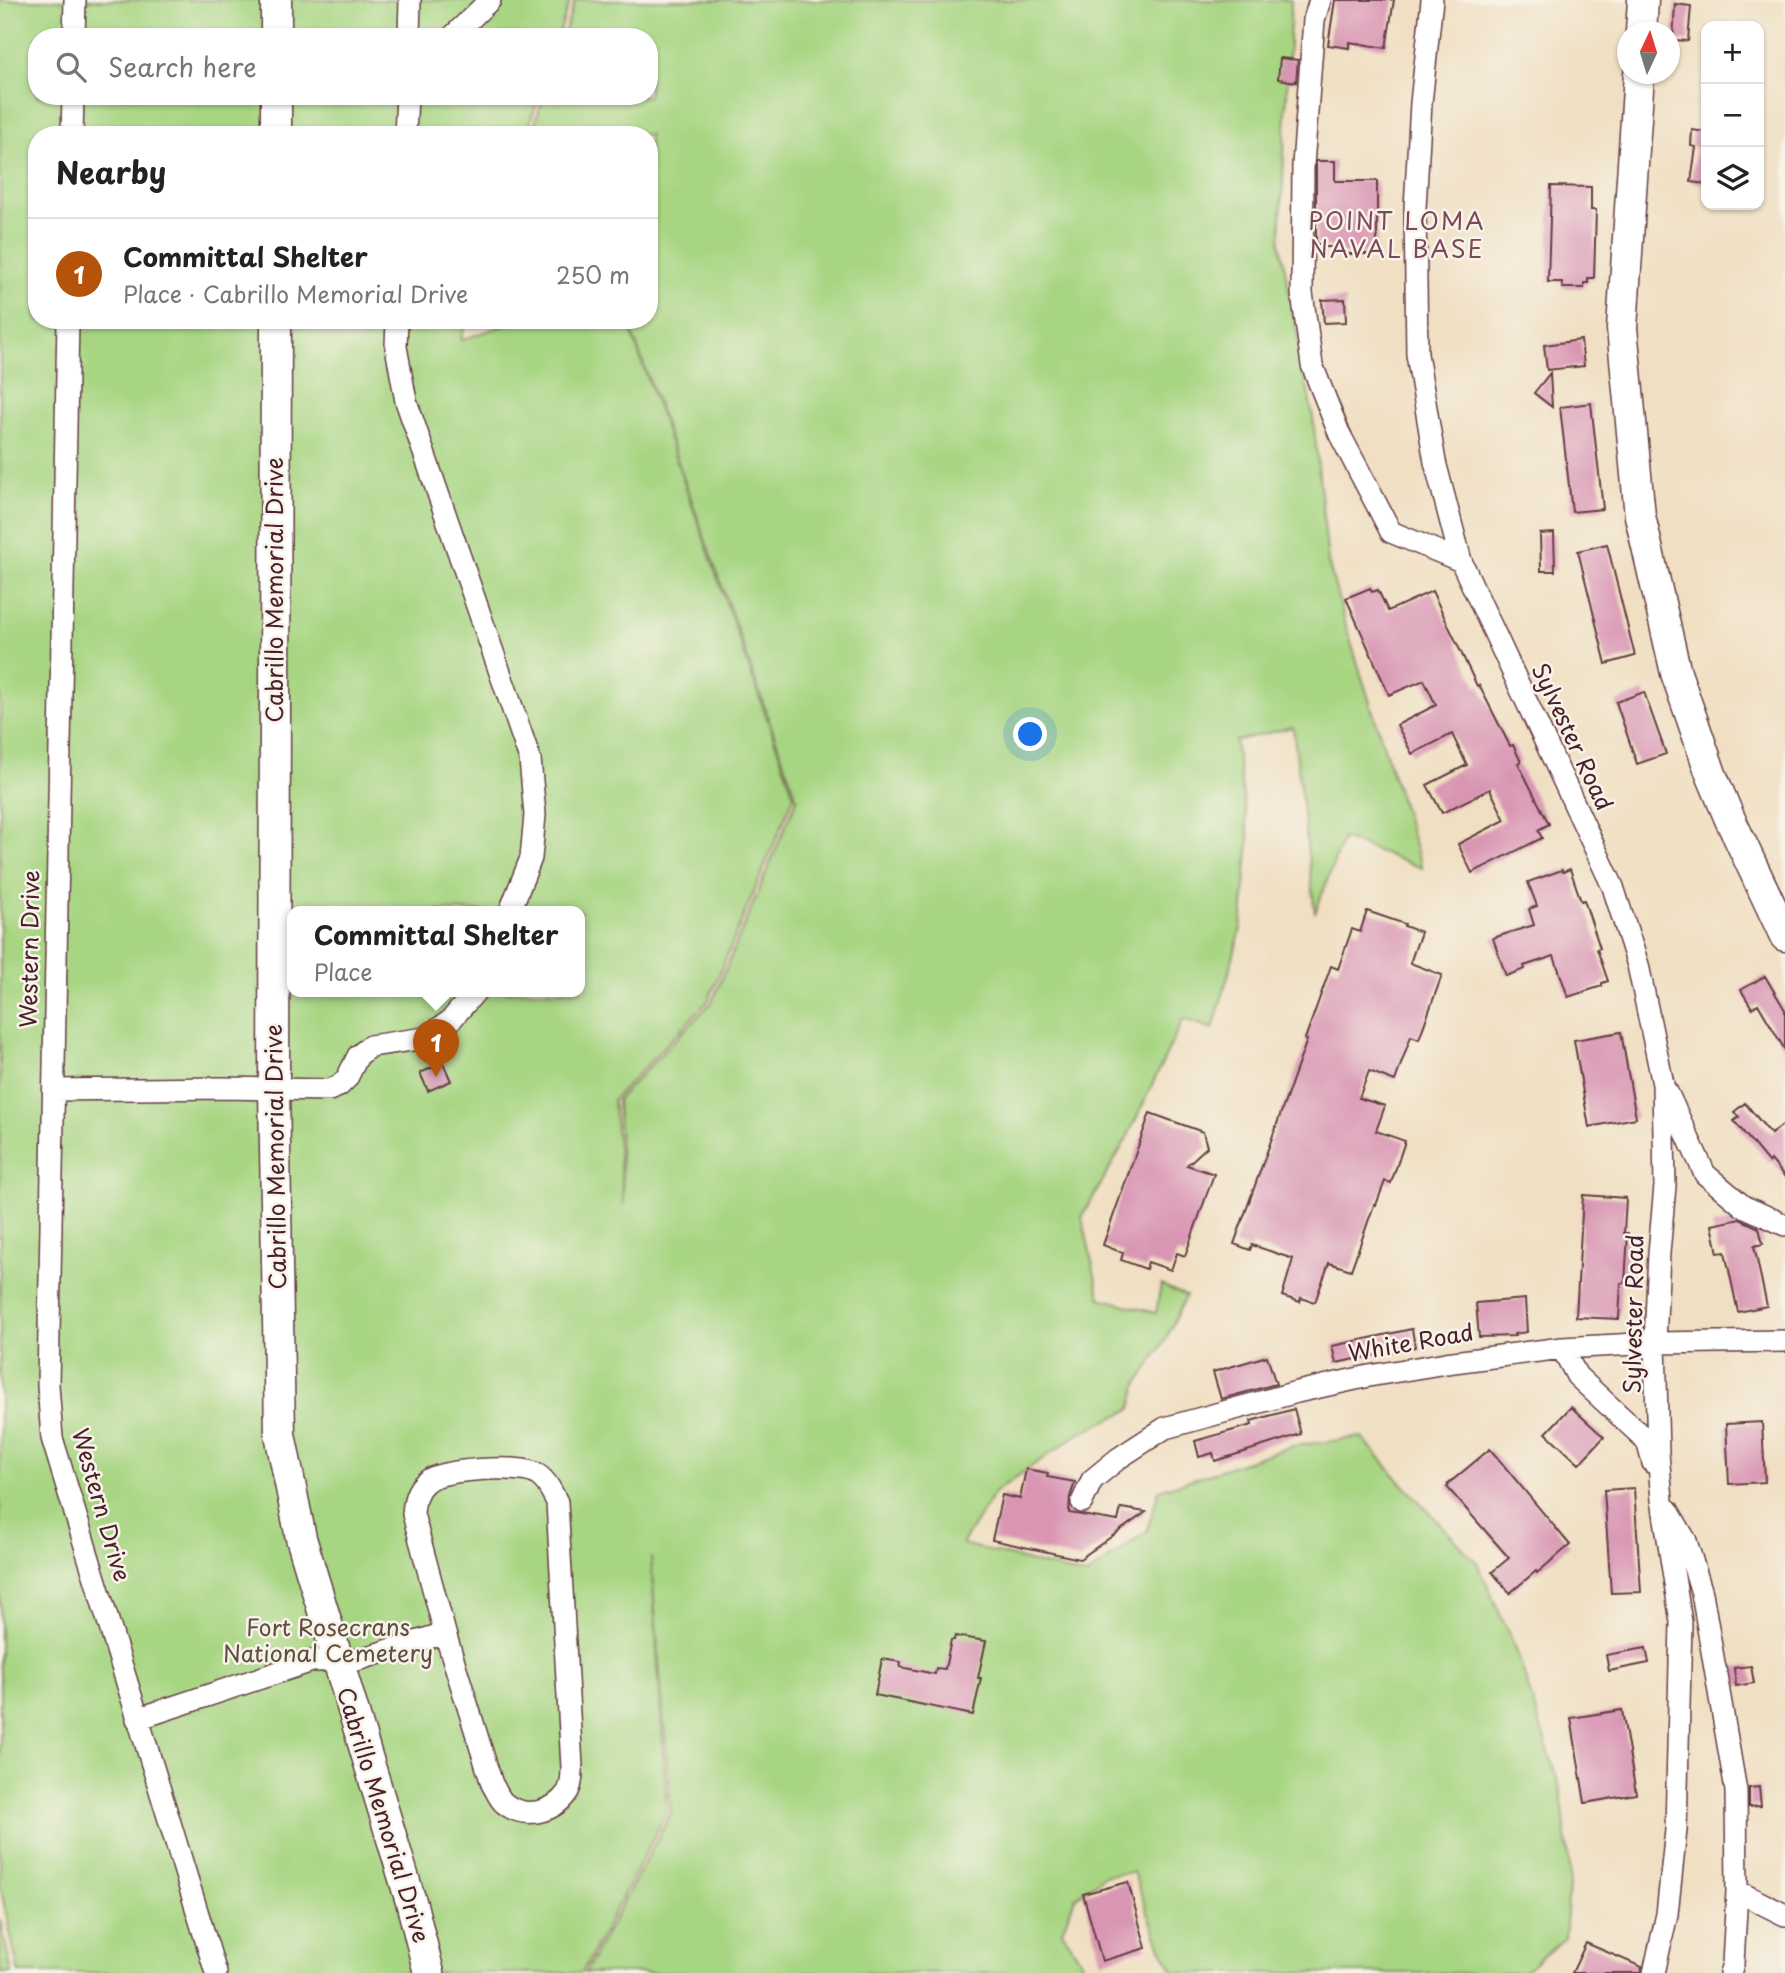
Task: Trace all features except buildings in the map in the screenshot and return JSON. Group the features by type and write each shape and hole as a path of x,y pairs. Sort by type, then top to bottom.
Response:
{"main road":[{"path":"276,0 276,28"},
{"path":"1642,21 1643,0"},
{"path":"1638,84 1622,328 1640,516 1676,673 1728,817 1785,936"},
{"path":"276,105 276,126"},
{"name":"Cabrillo Memorial Drive","path":"275,329 274,1090 280,1434 301,1538 412,1905 429,1973"}],"street":[{"path":"74,28 75,0"},
{"path":"409,28 410,0"},
{"path":"461,28 490,0"},
{"path":"1320,0 1314,20 1303,165 1302,293 1312,365 1339,433 1391,532 1461,561"},
{"name":"Sylvester Road","path":"1432,0 1421,103 1415,208 1417,354 1435,462 1461,561 1613,887 1638,965 1663,1084 1665,1186 1655,1343 1658,1453 1662,1500 1681,1622 1676,1830 1667,1914 1654,1973"},
{"path":"72,126 73,105"},
{"path":"405,126 407,105"},
{"name":"Western Drive","path":"68,329 48,1385 52,1438 216,1973"},
{"path":"397,329 396,347 406,401 530,759 535,815 531,858 512,906"},
{"path":"54,1090 329,1090 339,1086 358,1056 370,1046 425,1038 450,1021 471,997"},
{"path":"1663,1084 1705,1174 1743,1206 1785,1225"},
{"name":"White Road","path":"1082,1502 1092,1480 1165,1427 1297,1392 1369,1376 1485,1357 1562,1348 1785,1341"},
{"name":"Sylvester Road","path":"1562,1348 1577,1376 1647,1441 1662,1500"},
{"path":"513,1468 534,1473 549,1485 557,1502 572,1781 568,1793 555,1804 541,1812 520,1813 502,1802 492,1784 445,1633 413,1514 414,1496 428,1480 449,1472 513,1468"},
{"path":"1662,1500 1686,1541 1702,1593 1736,1790 1737,1891 1733,1964 1730,1973"},
{"path":"137,1719 312,1661 357,1660 445,1633"},
{"path":"1737,1891 1785,1915"}],"green space":[{"name":"Fort Rosecrans National Cemetery","path":"0,0 570,0 561,28 28,28 28,105 536,105 529,126 28,126 28,329 464,329 461,340 493,329 630,329 794,796 708,1001 613,1100 624,1206 617,1100 712,1002 797,799 631,329 658,329 658,126 534,126 541,105 658,105 658,28 566,28 575,0 1291,0 1280,243 1313,418 1328,562 1422,868 1343,838 1315,913 1293,727 1235,741 1249,839 1241,929 1213,1029 1183,1019 1128,1136 1082,1217 1100,1298 1156,1313 1161,1285 1186,1296 1166,1339 1137,1385 1131,1409 1078,1434 995,1492 962,1544 1086,1576 1147,1531 1159,1490 1293,1446 1362,1437 1477,1563 1516,1649 1561,1791 1570,1870 1565,1938 1522,1973 1175,1973 1161,1948 1133,1872 1104,1876 1075,1898 1062,1931 1082,1962 1079,1973 585,1973 671,1813 651,1557 667,1811 582,1973 19,1973 0,1886"},
{"path":"0,1919 12,1973 0,1973"}],"place":[{"name":"Committal Shelter","path":"436,1077"}],"district":[{"name":"POINT LOMA NAVAL BASE","path":"1397,236"}]}
